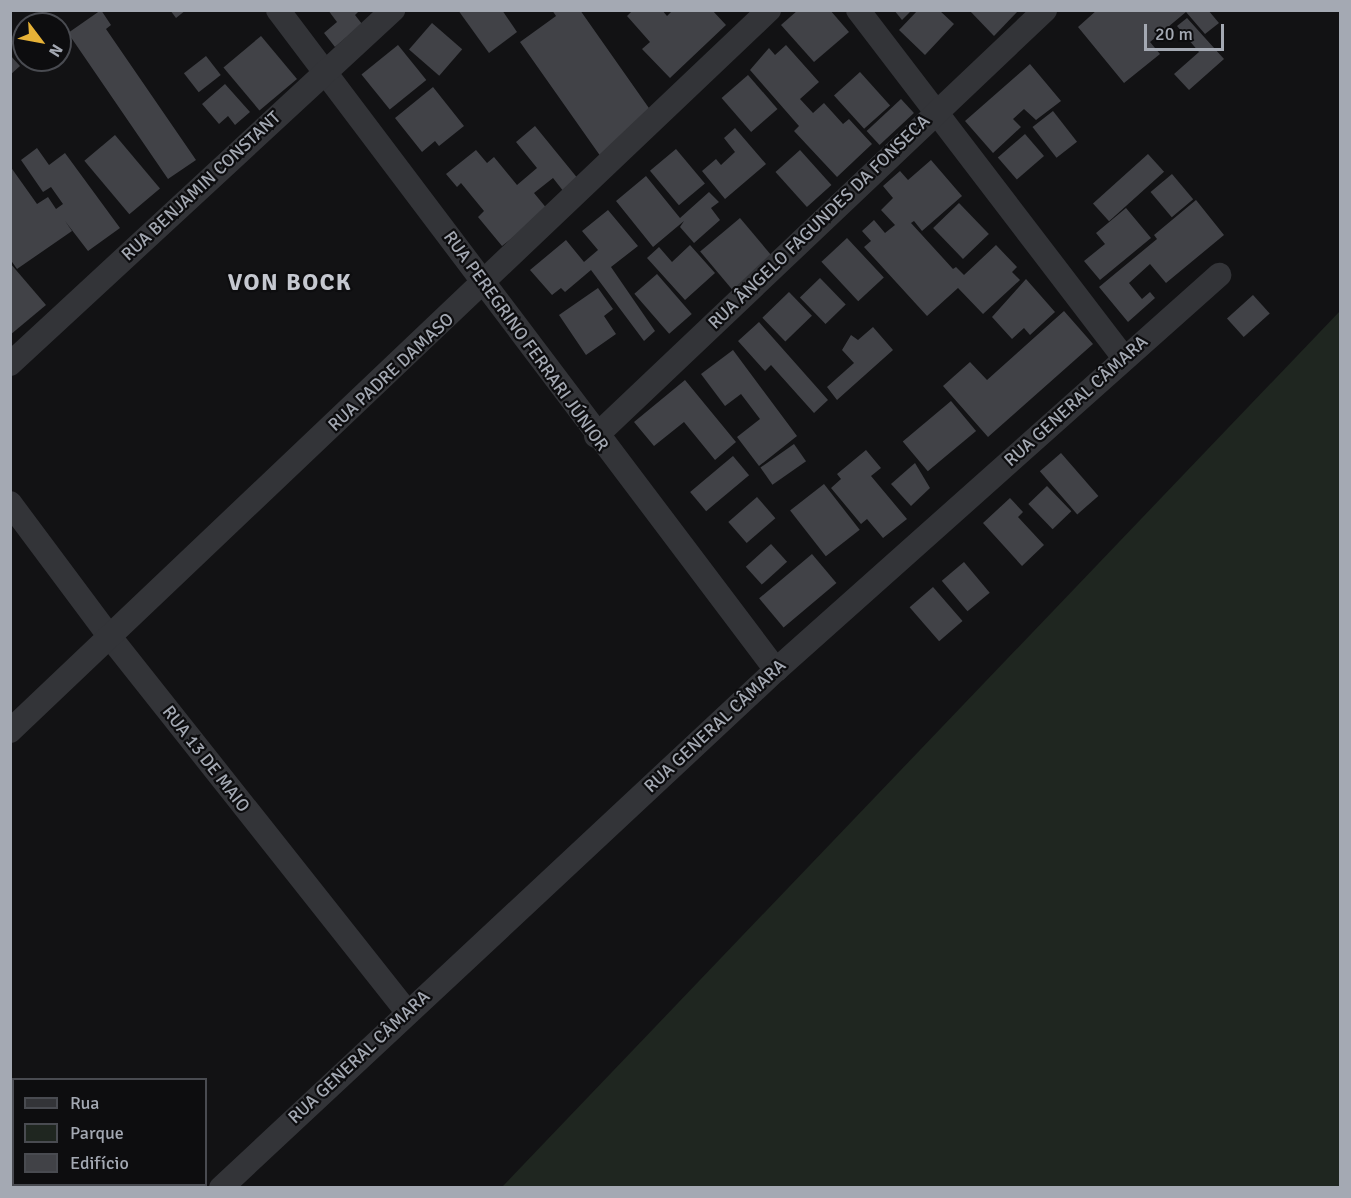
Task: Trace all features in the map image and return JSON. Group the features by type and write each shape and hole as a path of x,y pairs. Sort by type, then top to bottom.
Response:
{"street":[{"name":"RUA PEREGRINO FERRARI JÚNIOR","path":"278,10 485,283 596,436 776,670"},
{"name":"RUA BENJAMIN CONSTANT","path":"10,363 324,71 393,10"},
{"name":"RUA PADRE DAMASO","path":"10,731 485,283 769,10"},
{"path":"858,10 937,109 1124,358"},
{"name":"RUA ÂNGELO FAGUNDES DA FONSECA","path":"596,436 937,109 1045,10"},
{"name":"RUA GENERAL CÂMARA","path":"221,1188 407,1011 776,670 1219,275"},
{"name":"RUA 13 DE MAIO","path":"10,503 110,637 407,1011"}],"green space":[{"path":"1340,311 1340,1187 502,1187"}],"building":[{"path":"101,10 111,25 106,29 196,160 168,179 72,39 72,30"},
{"path":"170,10 186,10 176,18"},
{"path":"328,10 360,10 355,15 362,24 335,47 324,33 337,22"},
{"path":"458,10 502,10 517,32 489,53"},
{"path":"552,10 580,10 651,111 601,157 520,42 556,16"},
{"path":"633,10 662,10 667,16 673,10 712,10 726,25 670,78 642,49 650,42 627,16"},
{"path":"798,10 830,10 849,32 814,62 781,25"},
{"path":"894,10 912,10 902,20"},
{"path":"918,10 939,10 954,24 925,55 899,30"},
{"path":"969,10 1019,10 994,36"},
{"path":"1097,10 1208,10 1219,23 1205,34 1186,12 1150,42 1160,54 1124,83 1078,27"},
{"path":"1187,18 1224,59 1189,90 1174,74 1199,52 1177,26"},
{"path":"432,23 462,49 439,76 409,49"},
{"path":"261,36 297,79 259,110 223,67"},
{"path":"398,45 426,80 390,110 361,75"},
{"path":"786,45 819,82 800,99 813,113 824,103 843,124 849,119 872,144 837,177 794,131 799,126 750,70 769,48 775,55"},
{"path":"10,55 13,72 10,75"},
{"path":"206,56 221,75 199,92 184,73"},
{"path":"1030,64 1061,101 1036,120 1024,109 1013,119 1021,127 993,153 965,121"},
{"path":"860,72 890,105 864,129 834,95"},
{"path":"748,75 778,109 751,132 722,98"},
{"path":"225,84 250,112 235,125 228,116 219,124 202,104"},
{"path":"433,87 464,126 439,146 435,141 422,152 395,118"},
{"path":"901,99 914,113 880,145 867,131"},
{"path":"1053,111 1077,142 1057,158 1033,127"},
{"path":"535,126 579,180 564,192 553,178 534,193 548,210 502,246 478,217 484,211 461,183 457,187 446,174 476,150 487,163 494,157 517,185 537,168 516,142"},
{"path":"735,128 766,164 725,199 702,171 716,159 721,165 735,152 724,138"},
{"path":"1025,134 1044,156 1017,180 998,158"},
{"path":"115,135 160,189 129,214 84,161"},
{"path":"37,148 49,165 65,153 120,228 88,251 65,221 72,231 17,269 10,259 10,166 37,204 48,197 56,209 63,204 51,187 43,192 21,160"},
{"path":"676,149 705,183 679,205 650,171"},
{"path":"800,150 831,185 807,207 775,172"},
{"path":"1148,154 1164,172 1109,221 1093,204"},
{"path":"931,160 962,196 922,231 914,221 911,223 953,269 956,267 964,275 996,245 1017,267 1012,272 1020,280 983,314 958,288 927,316 864,247 871,241 862,231 874,220 885,233 895,225 881,210 893,198 883,186 900,171 908,180"},
{"path":"1172,174 1193,199 1172,217 1151,192"},
{"path":"646,176 680,218 709,192 719,202 711,208 720,220 694,243 680,227 684,221 653,247 616,201"},
{"path":"1196,200 1224,235 1166,283 1150,264 1129,283 1142,299 1150,292 1155,298 1128,322 1099,287 1157,239 1154,235"},
{"path":"959,203 989,234 963,259 933,228"},
{"path":"1126,208 1151,238 1100,280 1084,261 1105,244 1096,233"},
{"path":"608,210 638,246 611,267 655,331 644,341 591,270 565,292 561,288 552,295 530,270 566,240 584,262 598,250 582,231"},
{"path":"740,218 773,258 734,291 700,251"},
{"path":"847,238 884,277 858,301 821,262"},
{"path":"690,245 715,273 685,300 647,258 659,247 672,262"},
{"path":"10,263 46,305 10,335"},
{"path":"657,274 692,314 669,334 634,294"},
{"path":"820,278 846,305 826,324 800,297"},
{"path":"1026,279 1055,312 1030,335 1024,328 1012,339 992,317"},
{"path":"598,288 613,309 604,316 616,334 586,355 559,315"},
{"path":"789,292 812,316 785,341 762,318"},
{"path":"1253,295 1270,314 1244,337 1227,318"},
{"path":"1064,311 1093,344 988,437 943,386 970,362 987,380"},
{"path":"759,322 828,400 814,413 771,365 765,371 738,341"},
{"path":"873,327 893,350 837,400 827,387 854,363 842,350 851,335 858,340"},
{"path":"733,350 797,436 759,466 737,437 760,419 741,394 725,406 701,374"},
{"path":"685,380 736,442 715,460 684,422 654,446 634,422"},
{"path":"951,401 976,431 928,471 903,441"},
{"path":"794,444 806,461 772,485 760,468"},
{"path":"866,450 881,468 871,476 907,519 883,538 867,519 861,524 831,488 841,479 837,474"},
{"path":"1061,453 1098,496 1077,514 1040,471"},
{"path":"733,456 749,475 706,511 690,492"},
{"path":"915,463 930,488 911,506 891,484"},
{"path":"824,484 860,530 826,556 790,510"},
{"path":"1047,486 1071,511 1053,529 1028,504"},
{"path":"757,497 775,518 747,543 728,522"},
{"path":"1010,498 1023,512 1018,517 1044,545 1022,566 983,523"},
{"path":"771,544 787,562 762,585 746,567"},
{"path":"812,554 836,583 784,627 759,598"},
{"path":"964,562 990,593 967,611 942,581"},
{"path":"933,587 963,621 939,641 910,607"}],"district":[{"name":"VON BOCK","path":"290,283"}]}
